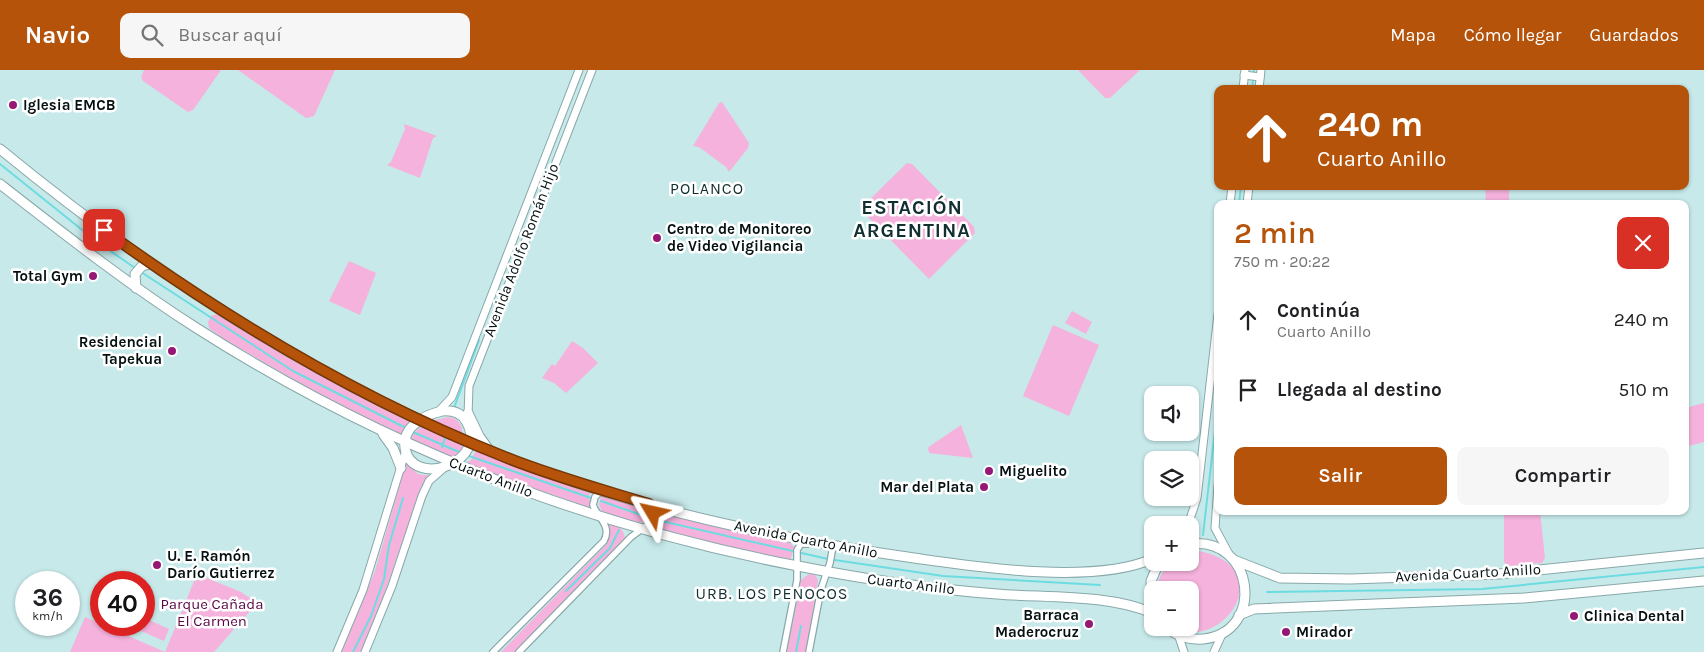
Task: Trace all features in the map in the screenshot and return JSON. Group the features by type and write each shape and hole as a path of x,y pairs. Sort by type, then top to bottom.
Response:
{"highway":[{"name":"Cuarto Anillo","path":"0,149 150,264 218,309 318,368 420,420 470,438"},
{"name":"Cuarto Anillo","path":"0,184 136,288 198,329 301,390 380,430 405,447 449,465 599,515 744,556 797,566 828,568 932,587 1123,603 1144,610"},
{"path":"136,288 137,254"},
{"path":"124,279 150,264"},
{"path":"449,411 461,415 466,421 470,438 465,454 449,465 432,469 419,466 411,460 405,447 409,430 420,420 438,412 449,411"},
{"path":"468,413 479,436 489,450"},
{"path":"380,430 393,448 401,468"},
{"name":"Avenida Cuarto Anillo","path":"470,438 489,450 649,504 830,547 970,565 1097,573 1132,567 1144,563"},
{"name":"Avenida Cuarto Anillo","path":"1199,545 1213,546 1232,558 1280,578 1350,579 1499,574 1704,553"},
{"path":"1187,636 1201,639 1224,631 1239,615 1244,602 1245,584 1241,571 1232,558"},
{"name":"Avenida Cuarto Anillo","path":"1239,615 1254,609 1553,597 1704,581"}],"main road":[{"name":"Avenida Adolfo Román Hijo","path":"438,412 452,397 579,70"},
{"name":"Avenida Adolfo Román Hijo","path":"470,438 468,413 469,386 592,70"},
{"path":"1245,85 1252,74"},
{"path":"478,330 488,335"},
{"path":"1191,516 1197,498 1214,349"},
{"path":"337,652 363,590 401,468 405,447"},
{"path":"365,652 392,586 422,496 430,481 449,465"},
{"path":"1216,515 1215,528 1232,558"},
{"path":"1214,652 1224,631"},
{"path":"1179,636 1184,652"}],"street":[{"path":"493,652 604,541 607,530 594,508 596,495 603,490"},
{"path":"519,652 642,528 649,525 653,518 653,510 649,504"},
{"path":"783,652 797,582 796,556 798,546 802,544 830,547 828,568 822,584 808,652"}],"green space":[{"path":"144,70 221,70 193,110 188,112 143,81 141,77"},
{"path":"238,70 335,70 314,116 306,118"},
{"path":"1078,70 1140,70 1110,98 1105,98"},
{"path":"722,102 749,143 748,148 729,172 726,167 699,147 693,146 719,103"},
{"path":"404,124 437,136 433,138 420,178 387,165 391,162 405,129"},
{"path":"907,163 912,164 974,227 975,233 929,279 860,209"},
{"path":"1485,190 1509,190 1509,200 1486,200"},
{"path":"349,261 376,273 360,315 329,301"},
{"path":"1072,311 1092,322 1086,334 1065,323"},
{"path":"217,314 412,420 407,424 403,436 332,402 224,339 209,328 208,322 211,316"},
{"path":"1053,325 1099,345 1069,416 1023,396"},
{"path":"572,341 583,348 598,363 566,393 554,383 542,378 552,364 555,366"},
{"path":"1704,403 1704,442 1689,446 1689,407"},
{"path":"448,417 455,419 459,423 463,435 432,421"},
{"path":"422,425 463,443 461,453 454,458 411,442 413,435"},
{"path":"961,425 973,458 929,453 928,448 930,446"},
{"path":"476,450 591,491 589,497 591,508 464,464 471,460"},
{"path":"406,463 418,474 431,476 424,482 420,490 378,612 361,652 341,652 375,571"},
{"path":"605,495 647,508 650,512 644,522 634,523 602,512 599,504 601,497"},
{"path":"661,513 790,543 794,547 790,561 723,547 657,529 654,523 656,515"},
{"path":"1504,515 1540,515 1545,558 1542,563 1508,566 1504,562"},
{"path":"608,523 617,526 623,531 625,538 622,544 515,652 501,652 607,544 610,530"},
{"path":"1199,551 1223,560 1236,573 1240,589 1236,605 1225,618 1211,628 1199,631 1199,581 1158,581 1164,571 1199,571"},
{"name":"Parque Cañada El Carmen","path":"197,574 241,592 257,603 214,652 165,652"},
{"path":"809,574 815,575 818,580 806,652 787,652 801,580"},
{"path":"85,617 90,619 90,636 128,636 165,652 70,652 77,636 80,636 80,629"},
{"path":"155,623 169,629 164,641 152,636 155,636"}],"waterway":[{"path":"1252,85 1254,70"},
{"path":"0,164 96,241 135,268"},
{"path":"1239,200 1241,190"},
{"path":"141,272 293,371 404,427"},
{"path":"454,408 479,340"},
{"path":"413,432 459,452"},
{"path":"442,447 445,438"},
{"path":"1203,535 1214,439"},
{"path":"469,456 591,498"},
{"path":"353,652 371,616 384,579 389,545 403,498"},
{"path":"601,501 647,517"},
{"path":"657,520 828,559 943,576 1100,585"},
{"path":"566,591 610,548 619,530"},
{"path":"1267,592 1482,589 1704,567"},
{"path":"796,652 801,626"}],"place":[{"name":"Iglesia EMCB","path":"13,105"},
{"name":"Centro de Monitoreo de Video Vigilancia","path":"657,238"},
{"name":"Total Gym","path":"93,276"},
{"name":"Residencial Tapekua","path":"172,351"},
{"name":"Miguelito","path":"989,471"},
{"name":"Mar del Plata","path":"984,487"},
{"name":"U. E. Ramón Darío Gutierrez","path":"157,565"},
{"name":"Clinica Dental","path":"1574,616"},
{"name":"Barraca Maderocruz","path":"1089,624"},
{"name":"Mirador","path":"1286,632"}],"district":[{"name":"POLANCO","path":"707,188"},
{"name":"ESTACIÓN ARGENTINA","path":"912,218"},
{"name":"URB. LOS PENOCOS","path":"772,593"}],"route":[{"path":"104,230 163,273 218,309 318,368 420,420 505,457 575,482 649,504 653,513"}]}
